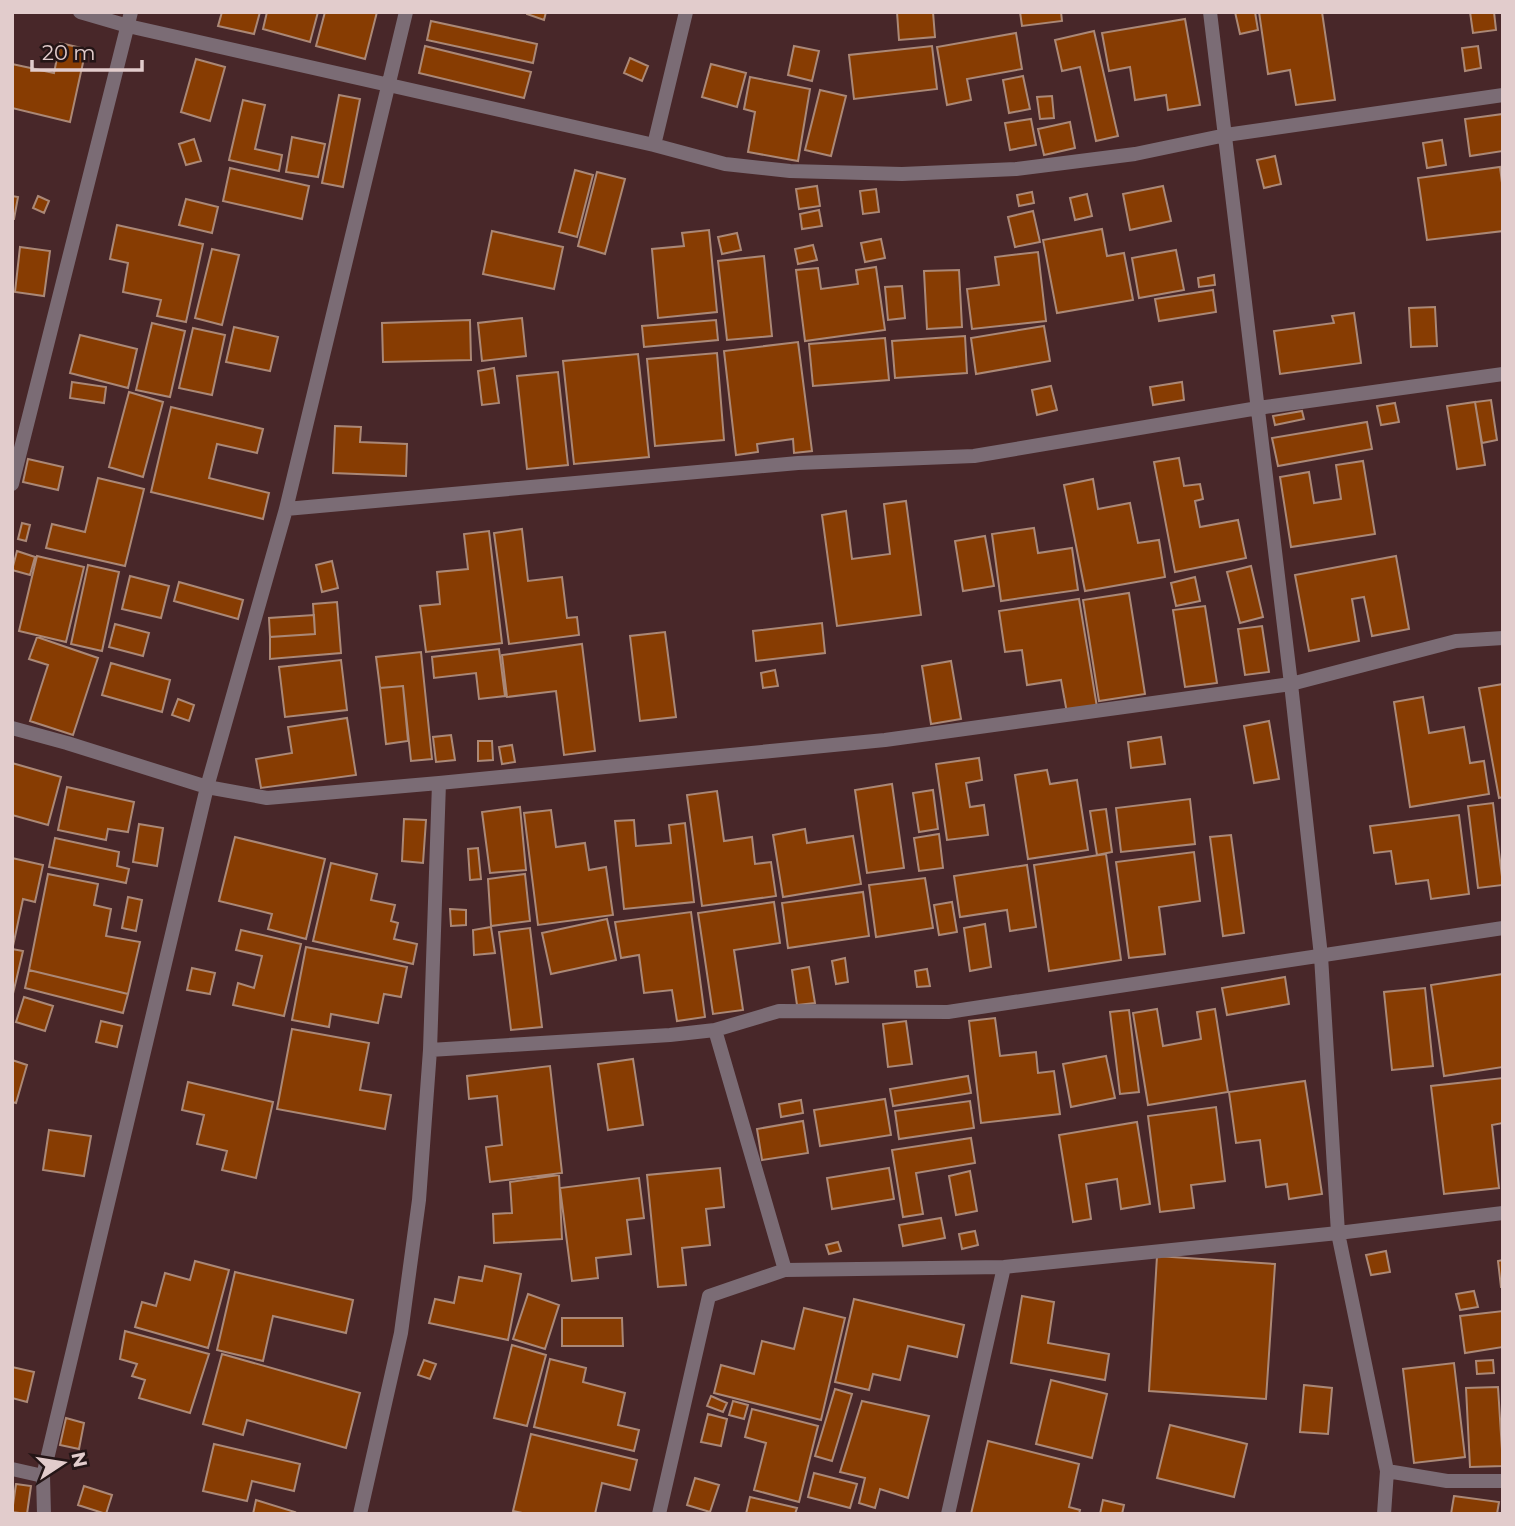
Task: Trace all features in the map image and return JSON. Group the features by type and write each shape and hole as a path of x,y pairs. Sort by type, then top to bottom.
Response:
{"street":[{"path":"80,12 129,19 389,85 654,145 725,164 790,171 902,174 1016,169 1135,154 1226,135 1503,95"},
{"path":"44,1514 43,1475 207,787 286,509 406,12"},
{"path":"654,145 686,12"},
{"path":"1210,12 1321,956 1338,1233 1387,1471 1384,1514"},
{"path":"12,485 129,19"},
{"path":"286,509 798,463 974,456 1258,408 1503,374"},
{"path":"12,728 207,787 267,798 886,740 1291,684 1456,641 1503,638"},
{"path":"360,1514 401,1333 419,1200 430,1050 439,783"},
{"path":"430,1050 715,1030 779,1011 948,1012 1503,928"},
{"path":"715,1030 785,1270"},
{"path":"659,1514 709,1296 785,1270 1004,1267 1338,1233 1503,1213"},
{"path":"948,1514 1004,1267"},
{"path":"12,1469 43,1475"},
{"path":"1387,1471 1447,1480 1503,1481"}],"building":[{"path":"222,12 260,12 254,34 218,26"},
{"path":"267,12 318,12 310,42 263,29"},
{"path":"325,12 377,12 365,59 316,46"},
{"path":"527,12 546,12 544,20"},
{"path":"897,12 933,12 935,37 899,40"},
{"path":"1020,12 1061,12 1062,21 1022,26"},
{"path":"1235,12 1255,12 1258,30 1240,34"},
{"path":"1259,12 1322,12 1335,100 1296,105 1290,70 1268,74"},
{"path":"1470,12 1494,12 1496,30 1473,33"},
{"path":"1185,19 1200,105 1168,110 1166,95 1135,100 1130,67 1109,71 1102,33"},
{"path":"431,21 537,44 533,63 427,40"},
{"path":"1094,31 1118,136 1096,141 1080,67 1062,71 1055,40"},
{"path":"1016,33 1022,69 967,79 971,100 947,105 937,47"},
{"path":"60,43 86,49 70,122 12,108 12,64 54,73"},
{"path":"425,46 531,72 524,98 419,73"},
{"path":"794,46 819,51 812,81 788,75"},
{"path":"932,46 937,89 854,99 849,55"},
{"path":"1478,46 1481,68 1465,71 1462,48"},
{"path":"630,58 648,66 642,81 624,73"},
{"path":"196,59 225,67 210,121 181,112"},
{"path":"711,64 746,73 737,107 702,97"},
{"path":"1023,76 1030,109 1009,113 1003,80"},
{"path":"750,77 810,89 798,161 748,152 755,112 744,109"},
{"path":"820,90 846,96 831,156 805,150"},
{"path":"339,95 360,99 343,187 322,183"},
{"path":"1052,96 1054,118 1040,119 1037,97"},
{"path":"243,100 265,105 255,149 282,155 279,171 229,160"},
{"path":"1503,114 1503,151 1470,156 1465,119"},
{"path":"1031,119 1036,145 1010,150 1005,123"},
{"path":"1070,122 1075,148 1044,155 1038,129"},
{"path":"292,137 325,144 318,177 286,172"},
{"path":"194,139 201,161 186,165 179,144"},
{"path":"1442,140 1446,165 1427,168 1423,143"},
{"path":"1275,156 1281,184 1264,188 1257,160"},
{"path":"1500,167 1503,231 1427,240 1418,178"},
{"path":"230,168 309,186 302,219 223,201"},
{"path":"575,170 593,175 577,237 559,232"},
{"path":"597,172 625,179 605,254 578,246"},
{"path":"817,186 820,206 799,209 796,189"},
{"path":"1163,186 1171,221 1130,230 1123,194"},
{"path":"876,189 879,212 863,214 860,191"},
{"path":"1032,192 1034,203 1019,206 1017,195"},
{"path":"1087,194 1092,216 1075,220 1070,198"},
{"path":"12,196 18,197 14,219 12,219"},
{"path":"38,196 49,201 44,213 33,208"},
{"path":"186,199 218,207 212,233 179,225"},
{"path":"819,210 822,226 802,229 800,214"},
{"path":"1033,211 1040,242 1015,247 1008,217"},
{"path":"117,225 203,244 186,322 157,316 161,300 123,292 128,263 110,259"},
{"path":"1102,229 1107,256 1124,253 1133,300 1057,313 1043,240"},
{"path":"709,230 717,312 658,318 652,249 684,246 682,233"},
{"path":"492,231 563,247 554,289 483,274"},
{"path":"737,233 741,250 722,254 718,237"},
{"path":"881,239 885,258 865,262 861,243"},
{"path":"813,245 817,260 798,264 795,249"},
{"path":"20,247 50,251 44,296 15,292"},
{"path":"212,249 239,255 222,325 195,318"},
{"path":"1176,250 1184,290 1139,298 1132,258"},
{"path":"1038,252 1046,321 972,329 967,289 999,285 995,257"},
{"path":"764,256 772,336 727,340 718,261"},
{"path":"876,267 885,330 805,341 796,270 818,268 821,289 858,284 856,270"},
{"path":"959,270 962,327 927,329 924,271"},
{"path":"1214,275 1215,285 1199,287 1198,278"},
{"path":"902,286 905,318 888,320 885,287"},
{"path":"1213,290 1216,312 1159,321 1155,299"},
{"path":"1435,307 1437,346 1411,347 1409,308"},
{"path":"1354,313 1361,363 1280,374 1274,331 1334,323 1332,316"},
{"path":"522,318 526,356 482,361 478,323"},
{"path":"470,320 471,360 383,362 382,323"},
{"path":"716,320 718,340 644,347 642,326"},
{"path":"152,323 185,331 170,397 136,390"},
{"path":"1044,326 1050,361 976,374 971,338"},
{"path":"234,327 278,337 270,371 226,362"},
{"path":"193,328 225,335 212,395 179,388"},
{"path":"80,335 137,349 128,388 70,373"},
{"path":"965,336 967,373 895,378 892,341"},
{"path":"885,338 889,380 813,386 809,344"},
{"path":"798,342 812,451 794,453 793,439 757,444 758,452 736,455 724,351"},
{"path":"717,353 724,440 655,446 647,359"},
{"path":"638,354 649,457 574,464 563,361"},
{"path":"494,368 499,403 482,405 478,371"},
{"path":"558,372 568,465 527,469 517,376"},
{"path":"72,382 106,387 104,403 70,398"},
{"path":"1182,382 1184,400 1153,405 1150,387"},
{"path":"1051,386 1057,410 1037,415 1032,390"},
{"path":"129,392 163,402 143,477 109,467"},
{"path":"1491,400 1497,440 1482,443 1475,402"},
{"path":"1475,402 1485,465 1457,469 1447,406"},
{"path":"1395,403 1399,422 1381,425 1377,406"},
{"path":"171,407 263,429 257,453 217,444 209,478 269,493 263,519 151,492"},
{"path":"1302,411 1304,419 1275,425 1273,416"},
{"path":"1367,422 1372,449 1278,466 1272,438"},
{"path":"335,426 361,427 360,442 407,444 406,476 333,473"},
{"path":"1179,458 1184,486 1200,484 1203,499 1195,501 1200,527 1238,520 1246,558 1175,572 1154,462"},
{"path":"28,459 63,467 58,490 23,482"},
{"path":"1363,461 1375,534 1291,547 1280,477 1309,472 1314,503 1341,499 1336,465"},
{"path":"98,478 144,489 125,566 46,548 52,524 85,532"},
{"path":"1093,479 1098,509 1130,503 1138,543 1159,540 1165,577 1085,591 1064,485"},
{"path":"906,501 921,615 837,626 822,515 846,511 852,559 890,554 884,504"},
{"path":"22,523 30,525 26,541 18,539"},
{"path":"1034,528 1038,553 1072,548 1078,590 1001,601 992,534"},
{"path":"522,529 528,581 562,577 567,618 577,617 579,635 509,644 494,533"},
{"path":"489,531 502,643 426,652 420,606 440,604 437,572 468,569 464,534"},
{"path":"985,536 994,586 963,591 955,541"},
{"path":"17,551 35,557 30,575 12,570"},
{"path":"37,556 84,567 66,642 19,631"},
{"path":"1396,556 1409,629 1372,636 1364,597 1352,599 1359,641 1309,651 1295,575"},
{"path":"332,561 338,588 322,592 316,565"},
{"path":"88,565 119,572 102,651 71,644"},
{"path":"1251,566 1263,617 1240,623 1227,572"},
{"path":"130,576 169,586 161,618 122,609"},
{"path":"1195,577 1200,601 1176,606 1171,583"},
{"path":"179,582 243,600 238,619 174,601"},
{"path":"1129,593 1145,694 1099,701 1083,600"},
{"path":"1079,599 1097,707 1067,713 1061,680 1027,685 1022,650 1005,652 999,611"},
{"path":"337,602 341,653 270,659 270,637 315,634 313,604"},
{"path":"1205,606 1217,683 1185,687 1173,610"},
{"path":"314,615 315,634 270,637 269,618"},
{"path":"822,623 825,653 756,661 753,631"},
{"path":"115,624 149,633 143,656 109,647"},
{"path":"1262,626 1269,672 1245,675 1238,629"},
{"path":"665,632 676,717 640,721 630,636"},
{"path":"37,637 98,658 73,735 30,721 48,665 29,659"},
{"path":"582,644 595,751 564,755 556,691 507,697 502,655"},
{"path":"499,649 505,696 479,699 476,673 434,678 432,657"},
{"path":"421,652 432,759 411,761 403,686 380,688 376,657"},
{"path":"341,660 347,710 285,717 279,667"},
{"path":"951,661 961,719 931,724 922,666"},
{"path":"111,663 170,680 162,712 102,695"},
{"path":"775,670 778,686 763,688 761,673"},
{"path":"1503,684 1503,797 1499,798 1479,688"},
{"path":"403,686 408,741 386,744 380,688"},
{"path":"1423,697 1429,733 1464,727 1470,763 1484,761 1489,794 1410,807 1394,702"},
{"path":"178,699 194,705 189,721 172,715"},
{"path":"347,718 356,775 261,788 256,759 292,753 288,727"},
{"path":"1269,721 1279,779 1254,783 1244,726"},
{"path":"451,735 455,760 436,762 433,737"},
{"path":"1161,737 1165,764 1131,768 1128,742"},
{"path":"478,741 492,741 493,760 478,761"},
{"path":"512,745 515,762 502,764 499,747"},
{"path":"979,758 982,780 966,783 970,807 984,805 988,835 947,840 936,764"},
{"path":"12,763 61,777 48,825 12,815"},
{"path":"1047,770 1050,784 1077,780 1088,850 1028,859 1015,775"},
{"path":"892,784 904,868 867,873 855,790"},
{"path":"67,787 134,802 128,832 108,829 106,840 58,830"},
{"path":"933,790 938,829 919,832 913,793"},
{"path":"717,791 724,841 752,837 755,864 771,862 776,896 702,906 687,795"},
{"path":"1190,799 1195,844 1121,852 1116,808"},
{"path":"1493,803 1503,885 1478,888 1468,806"},
{"path":"520,807 526,870 490,873 482,812"},
{"path":"1106,809 1112,852 1097,855 1090,811"},
{"path":"551,810 556,847 585,843 589,870 606,867 613,915 538,925 524,813"},
{"path":"1459,815 1469,894 1431,899 1428,880 1396,884 1391,851 1374,853 1370,826"},
{"path":"404,819 426,820 423,863 402,861"},
{"path":"634,820 636,846 671,843 669,825 685,823 694,902 624,909 615,821"},
{"path":"139,824 163,828 157,866 133,862"},
{"path":"805,829 807,843 853,836 861,884 783,897 773,835"},
{"path":"939,834 943,868 919,871 914,838"},
{"path":"1231,835 1244,933 1223,936 1210,837"},
{"path":"235,837 325,859 306,939 268,929 272,914 219,901"},
{"path":"55,838 119,852 117,866 129,869 126,883 49,867"},
{"path":"478,848 481,879 470,880 468,849"},
{"path":"1194,852 1200,901 1159,907 1165,954 1129,958 1116,862"},
{"path":"1106,854 1121,960 1049,971 1034,865"},
{"path":"12,858 43,865 35,902 23,899 13,946"},
{"path":"331,863 377,874 371,900 395,905 391,921 398,923 394,939 417,944 413,964 313,941"},
{"path":"1027,865 1036,927 1010,931 1007,910 960,917 954,876"},
{"path":"48,874 98,884 94,905 111,909 106,936 140,942 128,994 29,970"},
{"path":"525,874 530,921 491,926 488,879"},
{"path":"925,878 933,928 876,937 869,885"},
{"path":"863,892 869,936 788,948 782,903"},
{"path":"128,897 142,900 136,931 122,928"},
{"path":"774,902 780,943 734,950 743,1010 713,1014 698,913"},
{"path":"952,902 957,932 939,935 934,905"},
{"path":"450,909 466,910 466,925 451,926"},
{"path":"691,912 705,1017 677,1021 672,990 644,993 639,955 621,958 615,922"},
{"path":"607,919 616,960 551,974 542,933"},
{"path":"985,924 991,967 970,971 964,928"},
{"path":"491,927 495,953 474,955 473,930"},
{"path":"530,928 542,1027 511,1030 499,932"},
{"path":"241,930 301,944 284,1016 233,1005 238,983 254,988 262,956 236,950"},
{"path":"306,947 407,967 401,997 384,994 378,1023 331,1014 329,1027 292,1020"},
{"path":"12,949 23,951 12,998"},
{"path":"845,958 848,982 836,984 832,961"},
{"path":"809,967 815,1003 797,1005 792,970"},
{"path":"192,968 215,973 210,994 187,990"},
{"path":"927,969 930,986 917,987 915,971"},
{"path":"29,970 128,994 123,1013 25,988"},
{"path":"1503,974 1503,1067 1444,1076 1431,985"},
{"path":"1285,977 1289,1004 1227,1015 1222,988"},
{"path":"1425,988 1433,1066 1392,1070 1384,992"},
{"path":"24,997 53,1006 45,1031 16,1022"},
{"path":"1157,1009 1163,1046 1201,1039 1197,1012 1215,1009 1228,1092 1148,1105 1133,1013"},
{"path":"1129,1010 1139,1092 1120,1094 1110,1012"},
{"path":"995,1018 1000,1056 1036,1052 1038,1073 1054,1071 1060,1114 981,1123 969,1021"},
{"path":"101,1021 122,1026 117,1047 96,1042"},
{"path":"906,1021 912,1064 888,1067 883,1024"},
{"path":"292,1029 369,1043 360,1090 391,1095 385,1129 277,1109"},
{"path":"1106,1056 1115,1098 1071,1107 1063,1064"},
{"path":"633,1059 643,1125 608,1130 598,1064"},
{"path":"12,1060 27,1065 16,1103 12,1102"},
{"path":"550,1066 562,1173 490,1182 486,1147 502,1145 497,1096 469,1099 467,1076"},
{"path":"968,1076 971,1093 893,1106 890,1089"},
{"path":"1503,1078 1503,1123 1492,1125 1499,1188 1444,1194 1431,1086"},
{"path":"1305,1081 1322,1194 1289,1199 1287,1184 1266,1187 1260,1140 1236,1143 1229,1092"},
{"path":"188,1082 273,1102 256,1178 222,1170 227,1151 197,1144 204,1115 182,1110"},
{"path":"885,1099 891,1135 820,1146 814,1110"},
{"path":"801,1100 803,1113 781,1117 779,1104"},
{"path":"970,1101 974,1128 899,1139 895,1111"},
{"path":"1216,1107 1225,1181 1191,1185 1194,1208 1160,1212 1148,1116"},
{"path":"803,1121 808,1153 762,1160 757,1129"},
{"path":"1137,1122 1150,1204 1121,1209 1117,1179 1086,1184 1091,1219 1073,1222 1059,1135"},
{"path":"49,1130 91,1136 84,1176 43,1170"},
{"path":"971,1138 975,1163 916,1173 923,1214 903,1217 892,1150"},
{"path":"720,1168 724,1207 706,1209 710,1245 682,1248 686,1285 658,1287 647,1175"},
{"path":"889,1168 894,1199 832,1209 827,1178"},
{"path":"970,1171 977,1211 956,1215 949,1176"},
{"path":"559,1175 562,1239 494,1243 493,1214 512,1213 510,1182"},
{"path":"639,1178 644,1218 627,1220 631,1254 596,1258 598,1278 572,1281 560,1188"},
{"path":"941,1218 945,1238 903,1246 899,1225"},
{"path":"975,1231 978,1245 962,1249 959,1234"},
{"path":"838,1242 841,1251 829,1254 826,1245"},
{"path":"1386,1251 1390,1272 1371,1275 1366,1255"},
{"path":"1157,1256 1275,1264 1266,1399 1149,1391"},
{"path":"1503,1260 1503,1287 1501,1287 1498,1261"},
{"path":"195,1261 229,1270 208,1348 135,1327 142,1302 156,1306 165,1273 190,1280"},
{"path":"485,1266 521,1274 508,1340 429,1323 435,1299 454,1303 459,1277 482,1281"},
{"path":"235,1272 353,1300 346,1333 273,1316 263,1361 217,1350"},
{"path":"1474,1291 1478,1307 1460,1310 1456,1294"},
{"path":"528,1294 559,1305 545,1349 513,1339"},
{"path":"1022,1296 1054,1302 1048,1343 1109,1354 1105,1380 1011,1363"},
{"path":"854,1299 964,1325 957,1357 908,1346 900,1380 873,1374 869,1390 835,1382"},
{"path":"804,1308 845,1318 821,1420 714,1393 721,1365 754,1374 762,1341 794,1349"},
{"path":"1503,1311 1503,1347 1465,1353 1460,1316"},
{"path":"562,1318 622,1318 623,1346 562,1346"},
{"path":"125,1331 209,1354 190,1413 139,1398 145,1380 132,1376 137,1364 120,1359"},
{"path":"512,1345 546,1355 527,1426 494,1418"},
{"path":"222,1354 360,1393 346,1448 247,1420 243,1435 203,1424"},
{"path":"550,1359 586,1368 583,1382 625,1393 618,1425 639,1430 634,1451 534,1427"},
{"path":"424,1360 436,1364 430,1379 418,1375"},
{"path":"1493,1360 1494,1373 1477,1374 1476,1361"},
{"path":"1454,1363 1465,1457 1414,1463 1403,1369"},
{"path":"12,1367 34,1372 27,1402 12,1398"},
{"path":"1051,1380 1107,1394 1092,1458 1036,1444"},
{"path":"1304,1385 1332,1388 1328,1434 1300,1432"},
{"path":"1498,1387 1503,1466 1470,1467 1466,1388"},
{"path":"835,1389 852,1394 832,1461 815,1456"},
{"path":"711,1396 727,1403 723,1412 707,1406"},
{"path":"733,1401 748,1405 744,1419 729,1415"},
{"path":"862,1401 929,1416 908,1498 880,1489 875,1508 859,1503 865,1478 840,1472"},
{"path":"752,1409 818,1426 799,1502 754,1490 766,1443 745,1437"},
{"path":"708,1414 727,1419 721,1446 701,1442"},
{"path":"66,1418 84,1423 79,1449 60,1445"},
{"path":"1170,1425 1247,1444 1234,1497 1157,1478"},
{"path":"531,1434 637,1460 630,1490 602,1483 595,1514 527,1514 513,1511"},
{"path":"988,1441 1079,1464 1069,1507 1080,1510 1079,1514 971,1514"},
{"path":"214,1444 300,1464 294,1491 252,1481 247,1501 203,1491"},
{"path":"814,1473 857,1484 850,1508 808,1497"},
{"path":"695,1478 719,1485 710,1512 687,1505"},
{"path":"16,1484 31,1486 27,1514 12,1512"},
{"path":"84,1486 112,1495 106,1514 78,1505"},
{"path":"1454,1496 1499,1502 1497,1514 1451,1514"},
{"path":"750,1497 797,1508 795,1514 746,1514"},
{"path":"256,1500 295,1512 253,1514"},
{"path":"1103,1500 1124,1505 1122,1514 1100,1514"}]}
